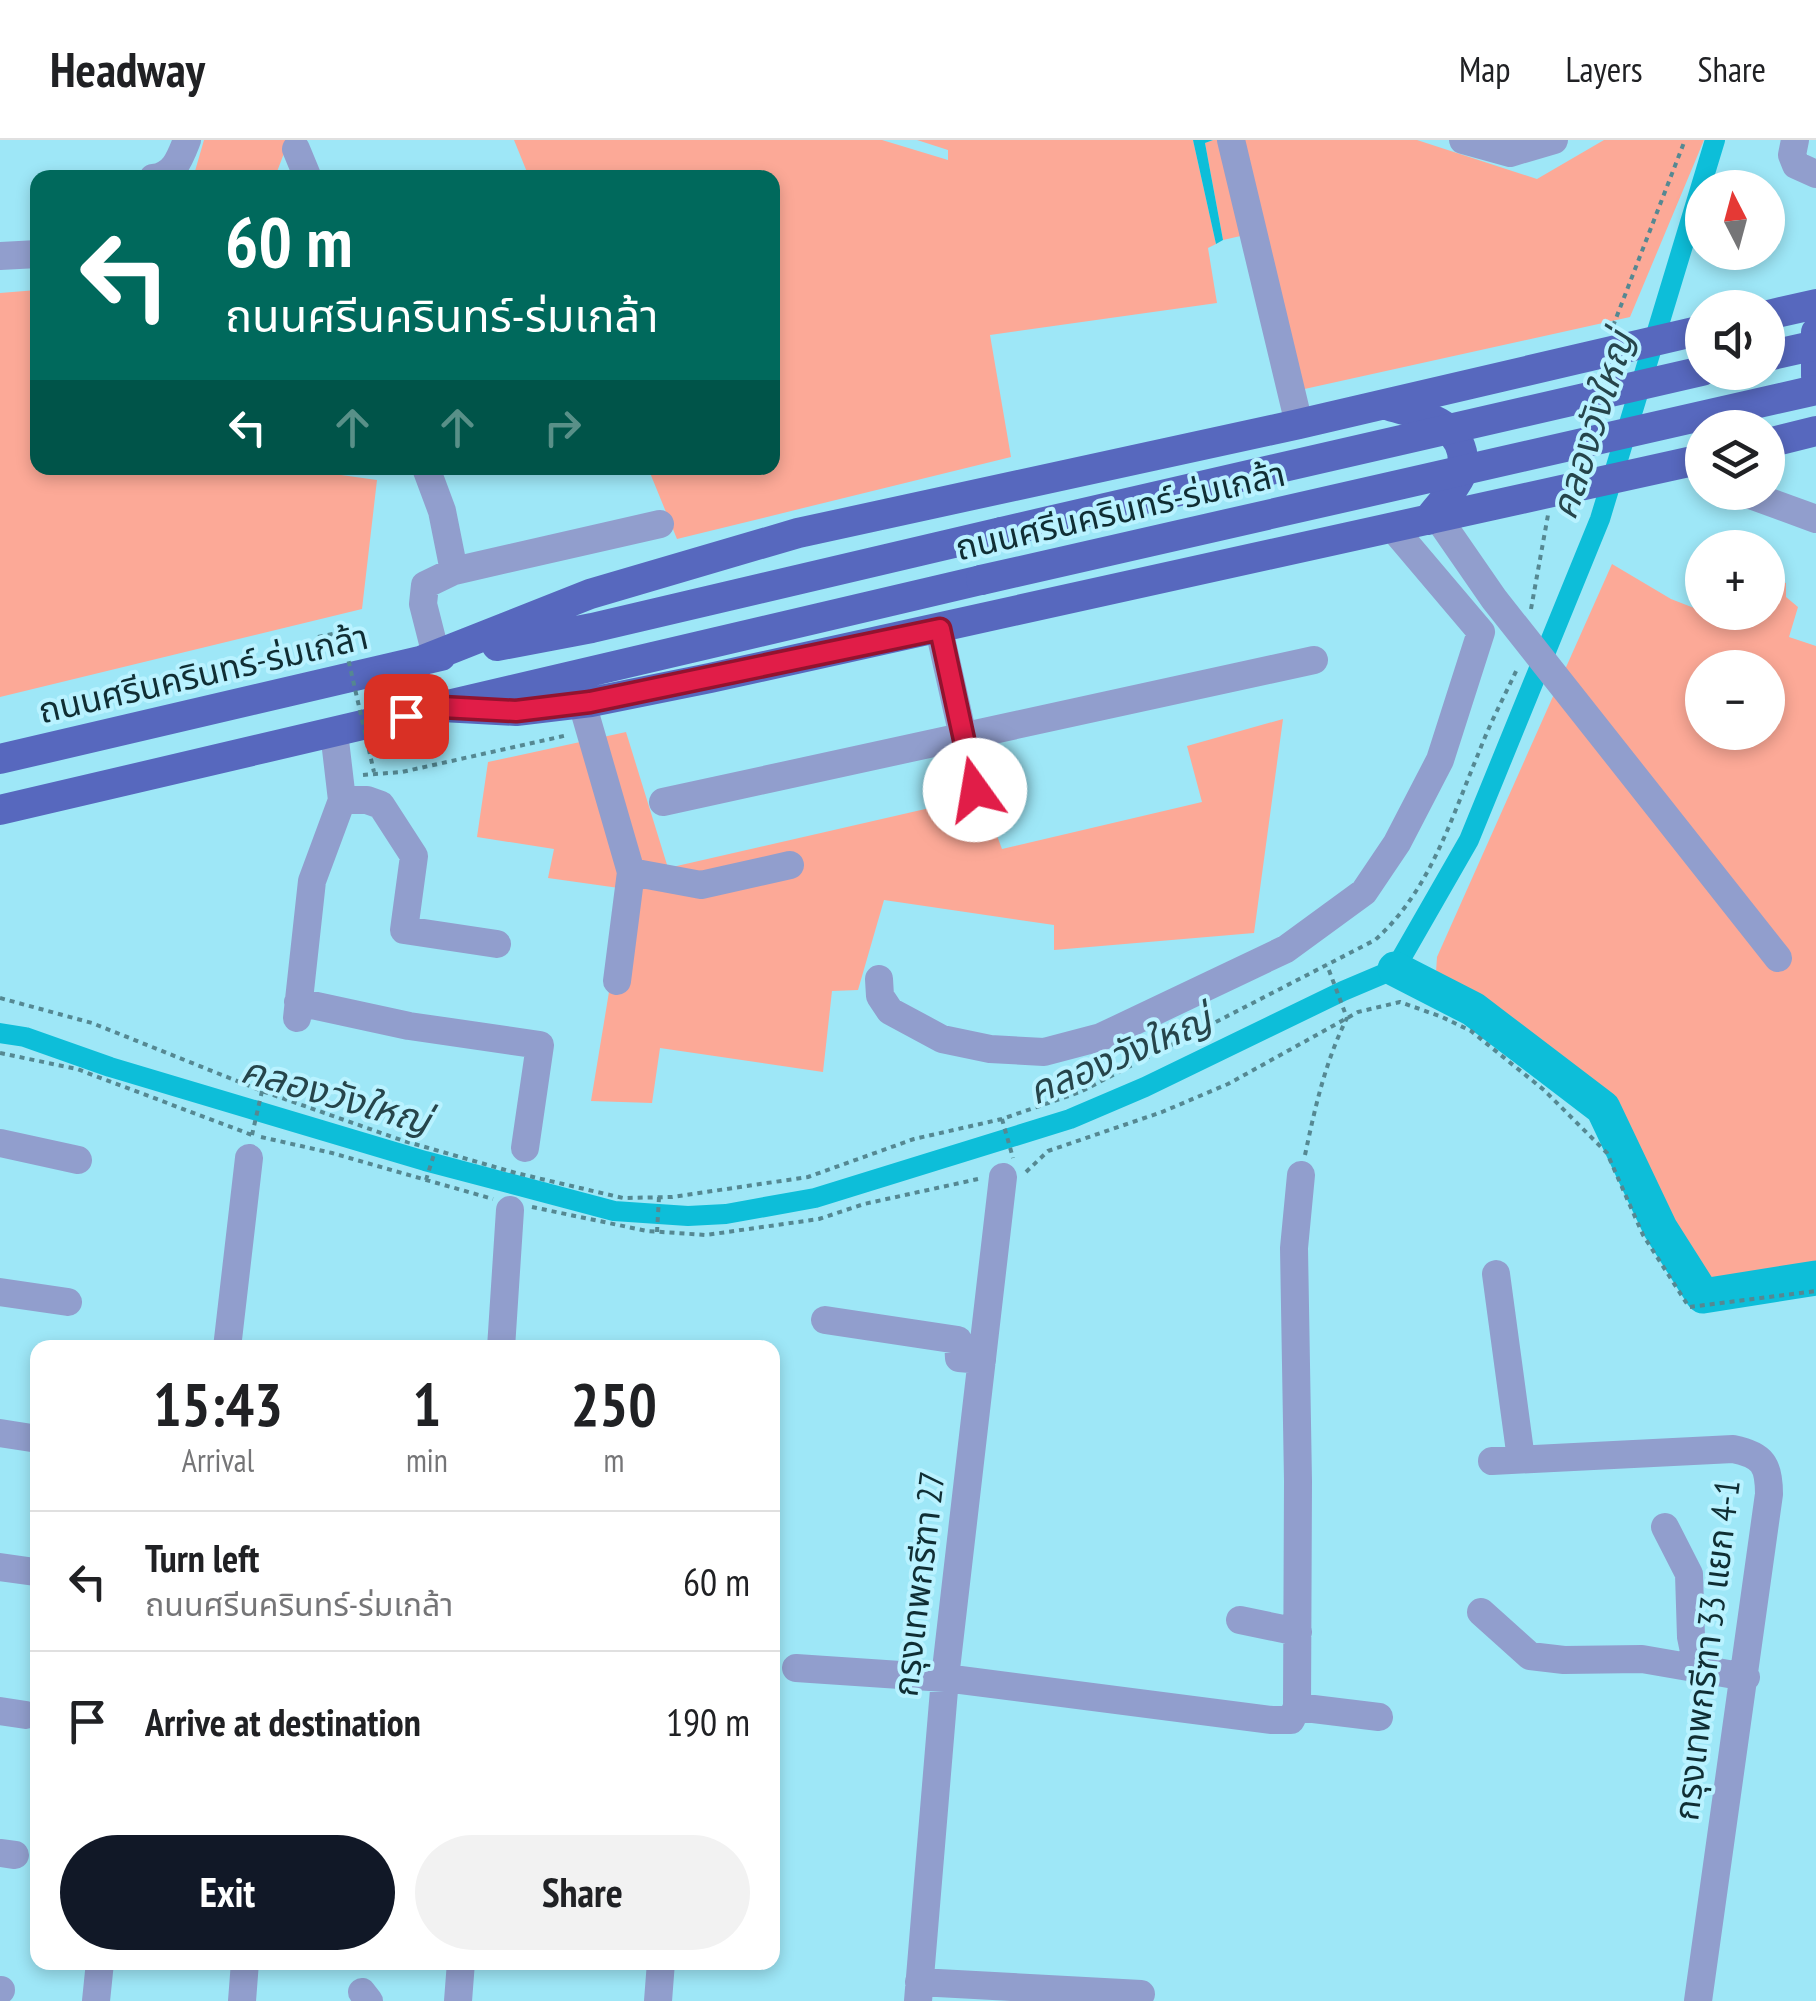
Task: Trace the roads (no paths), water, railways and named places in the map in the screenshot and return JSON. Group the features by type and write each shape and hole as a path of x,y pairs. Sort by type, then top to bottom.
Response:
{"main road":[{"path":"1785,311 1816,304"},
{"path":"1816,332 1816,376"},
{"name":"ถนนศรีนครินทร์-ร่มเกล้า","path":"430,657 590,594 798,533 1299,424 1685,334"},
{"path":"1785,352 1816,345"},
{"name":"ถนนศรีนครินทร์-ร่มเกล้า","path":"0,760 430,657 592,628 1685,375"},
{"name":"ถนนศรีนครินทร์-ร่มเกล้า","path":"0,810 981,580 1816,390"},
{"path":"1383,404 1443,424 1455,433 1463,456 1461,476 1433,519"},
{"path":"1785,439 1816,431"},
{"name":"ถนนศรีนครินทร์-ร่มเกล้า","path":"442,707 516,711 582,702 940,629 1392,527 1538,507 1685,465"}],"street":[{"path":"171,170 187,140"},
{"path":"1231,140 1299,424"},
{"path":"1463,140 1510,153 1554,140"},
{"path":"1795,140 1792,155 1796,165 1816,174"},
{"path":"296,150 305,170"},
{"path":"0,256 30,254"},
{"path":"429,475 442,510 454,571"},
{"path":"1785,508 1816,519"},
{"path":"1433,519 1778,958"},
{"path":"430,657 423,604 425,585 454,571 660,524"},
{"path":"879,978 880,996 890,1012 942,1040 990,1049 1044,1052 1101,1038 1286,949 1364,892 1396,843 1440,760 1480,632 1392,527"},
{"path":"940,629 975,790"},
{"path":"663,802 1314,660"},
{"path":"582,702 630,872 617,981"},
{"path":"334,732 349,789 312,880 297,1011 540,1046 524,1148"},
{"path":"349,789 382,805 414,856 404,930 497,944"},
{"path":"630,872 702,886 790,865"},
{"path":"0,1144 78,1160"},
{"path":"228,1340 251,1146"},
{"path":"796,1668 945,1678 1291,1720 1298,1707 1294,1248 1301,1175"},
{"name":"กรุงเทพกรีฑา 27","path":"919,1992 945,1678 982,1360 1011,1177"},
{"path":"501,1340 509,1205"},
{"path":"1496,1274 1522,1460"},
{"path":"0,1292 68,1302"},
{"path":"825,1320 958,1340 959,1358 982,1360"},
{"path":"0,1433 30,1438"},
{"name":"กรุงเทพกรีฑา 33 แยก 4-1","path":"1492,1461 1734,1449 1752,1453 1769,1474 1770,1494 1746,1677 1698,2001"},
{"path":"1666,1526 1689,1574 1696,1666"},
{"path":"0,1568 30,1571"},
{"path":"1481,1612 1530,1656 1564,1660 1642,1658 1746,1677"},
{"path":"1240,1620 1298,1632"},
{"path":"1298,1707 1378,1718"},
{"path":"96,2001 99,1970"},
{"path":"242,2001 244,1970"},
{"path":"458,2001 460,1970"},
{"path":"658,2001 660,1970"},
{"path":"919,1992 1141,1994"}],"water":[{"path":"1193,140 1213,140 1205,143 1223,240 1216,244"}],"waterway":[{"name":"คลองวังใหญ่","path":"0,1033 25,1037 110,1067 425,1161 614,1211 688,1216 726,1214 815,1198 1070,1119 1395,969 1469,840 1600,519 1715,140"},
{"path":"1395,969 1473,1009 1603,1108 1660,1228 1703,1296 1816,1278"}]}
